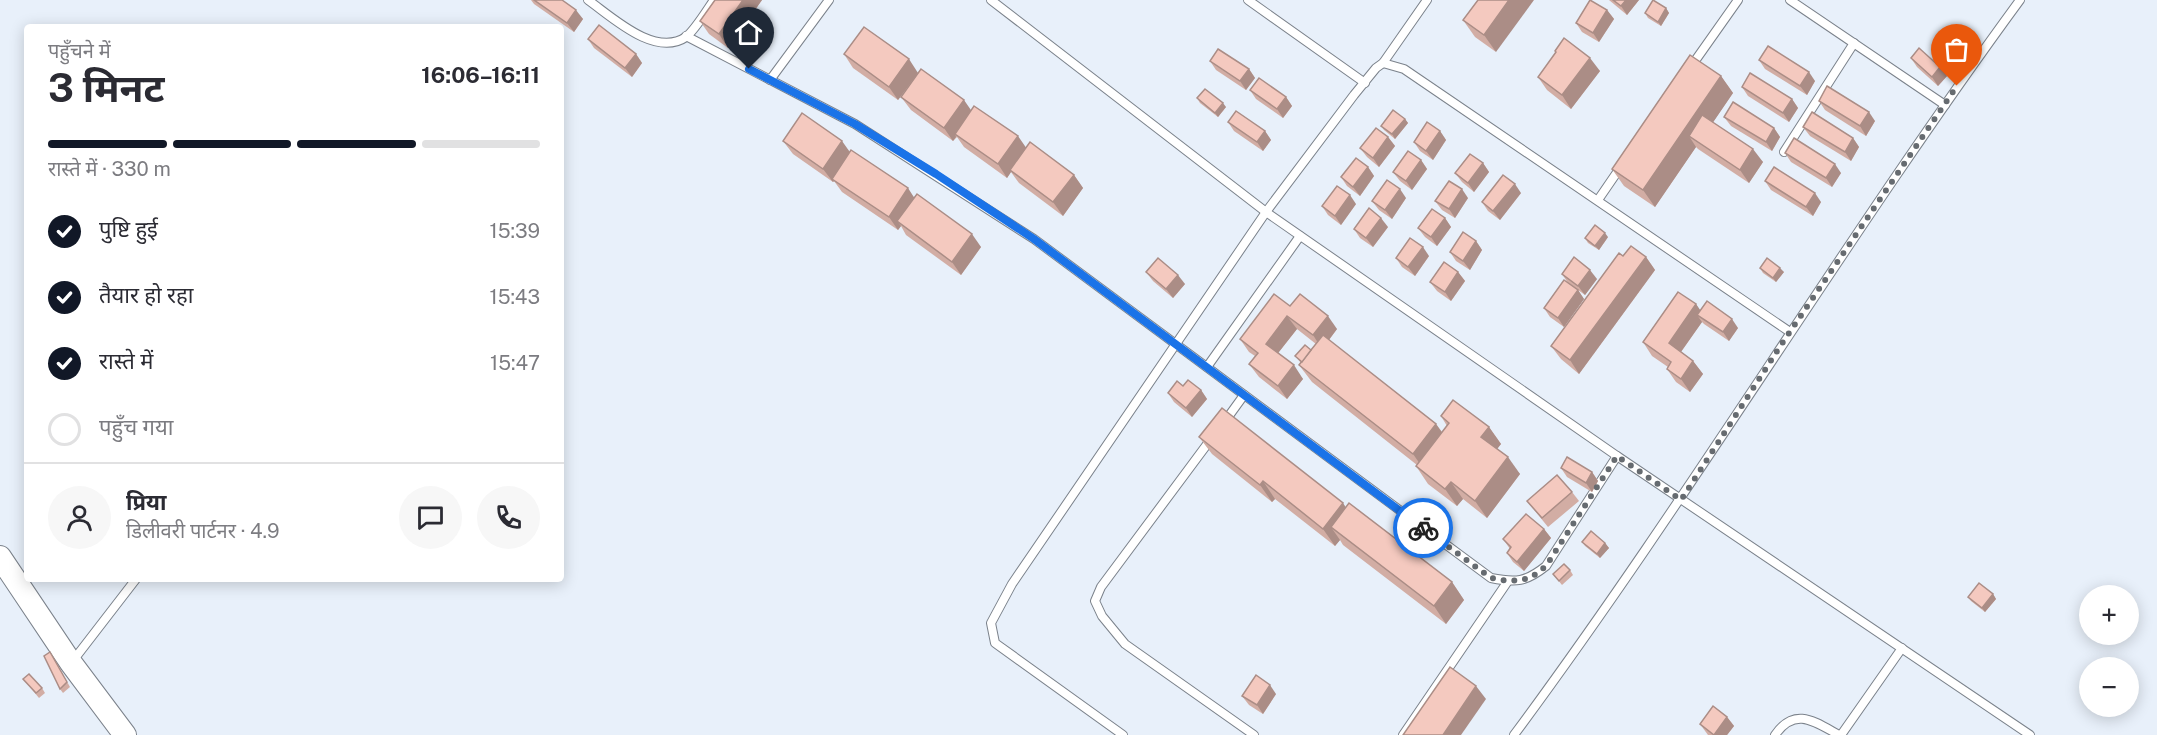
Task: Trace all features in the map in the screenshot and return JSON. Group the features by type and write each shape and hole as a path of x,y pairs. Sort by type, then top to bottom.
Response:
{"street":[{"path":"0,557 70,663 125,735"}],"lane":[{"path":"588,0 633,33 652,41 668,44 687,36 714,0"},
{"path":"770,80 829,0"},
{"path":"991,0 1266,212 1681,500 2030,735"},
{"path":"1248,0 1365,82"},
{"path":"1123,735 995,643 991,623 1012,584 1266,212 1365,82 1383,63 1427,0"},
{"path":"1685,76 1738,0"},
{"path":"1790,0 1944,105"},
{"path":"1514,735 1681,500 1790,332 1944,105 2020,0"},
{"path":"687,36 855,124 1034,239 1491,578 1508,581 1532,577 1546,566 1617,456"},
{"path":"1784,152 1854,43"},
{"path":"1383,63 1404,69 1790,332"},
{"path":"1598,200 1624,162"},
{"path":"1206,368 1300,236"},
{"path":"1244,395 1101,587 1095,601 1102,616 1125,644 1254,735"},
{"path":"1403,735 1508,581"},
{"path":"70,663 134,582"},
{"path":"1775,735 1782,725 1798,717 1813,721 1840,735 1902,648"}],"building":[{"path":"534,0 562,0 576,10 567,23"},
{"path":"715,0 743,0 719,34 700,21"},
{"path":"1478,0 1509,0 1484,35 1463,20"},
{"path":"1590,0 1607,10 1593,33 1576,23"},
{"path":"1613,0 1626,0 1621,6"},
{"path":"1653,0 1666,8 1658,22 1645,13"},
{"path":"599,25 636,54 625,68 588,39"},
{"path":"864,27 909,59 889,87 844,54"},
{"path":"1564,38 1590,58 1562,95 1538,77"},
{"path":"1768,46 1809,72 1800,86 1759,60"},
{"path":"1919,48 1940,67 1932,77 1911,58"},
{"path":"1218,49 1249,69 1240,81 1210,61"},
{"path":"1690,55 1721,76 1643,190 1612,169"},
{"path":"921,69 964,100 944,128 901,97"},
{"path":"1750,73 1792,99 1783,113 1742,87"},
{"path":"1259,78 1286,97 1277,109 1250,90"},
{"path":"1827,86 1869,112 1860,126 1819,101"},
{"path":"1205,89 1223,103 1215,113 1197,98"},
{"path":"1733,102 1774,128 1766,142 1724,117"},
{"path":"974,106 1018,136 998,164 955,134"},
{"path":"1393,110 1405,119 1392,134 1381,126"},
{"path":"1236,111 1265,131 1257,142 1228,122"},
{"path":"1812,112 1853,138 1845,152 1803,127"},
{"path":"802,113 842,141 823,169 783,141"},
{"path":"1702,115 1753,149 1740,170 1689,136"},
{"path":"1427,122 1440,131 1426,151 1414,142"},
{"path":"1376,128 1388,137 1373,158 1360,148"},
{"path":"1794,138 1835,164 1826,178 1785,153"},
{"path":"1030,142 1074,175 1053,202 1010,170"},
{"path":"851,150 908,188 889,217 832,179"},
{"path":"1408,151 1421,160 1406,181 1393,172"},
{"path":"1470,154 1483,163 1468,183 1455,173"},
{"path":"1356,158 1368,167 1353,187 1341,177"},
{"path":"1774,167 1815,193 1806,207 1765,181"},
{"path":"1503,175 1515,184 1493,211 1482,202"},
{"path":"1387,180 1400,189 1385,210 1372,201"},
{"path":"1449,181 1462,189 1449,209 1435,201"},
{"path":"1337,186 1350,195 1335,216 1322,206"},
{"path":"917,194 972,234 952,262 897,221"},
{"path":"1369,208 1381,218 1366,238 1354,229"},
{"path":"1432,209 1445,218 1431,237 1418,228"},
{"path":"1595,225 1605,233 1595,246 1585,238"},
{"path":"1463,232 1476,241 1463,261 1450,252"},
{"path":"1410,238 1423,247 1408,267 1396,258"},
{"path":"1631,246 1646,257 1570,360 1551,346 1619,253 1623,256"},
{"path":"1574,257 1590,270 1578,286 1562,274"},
{"path":"1158,258 1178,275 1166,289 1146,272"},
{"path":"1767,258 1780,268 1773,278 1760,268"},
{"path":"1444,262 1458,272 1445,292 1430,282"},
{"path":"1564,280 1578,290 1558,318 1544,308"},
{"path":"1678,292 1696,304 1669,343 1693,361 1681,379 1667,369 1671,362 1643,342"},
{"path":"1274,294 1290,306 1300,294 1328,316 1313,335 1287,316 1266,344 1294,365 1278,386 1249,364 1258,353 1240,339"},
{"path":"1707,301 1732,319 1723,332 1697,315"},
{"path":"1323,335 1436,424 1413,454 1299,365"},
{"path":"1305,345 1311,350 1302,362 1295,356"},
{"path":"1188,380 1201,390 1186,408 1168,393 1177,381 1183,386"},
{"path":"1453,400 1489,427 1481,437 1508,457 1475,501 1451,482 1445,489 1416,466 1449,423 1441,416"},
{"path":"1222,408 1343,503 1323,529 1263,481 1260,485 1199,437"},
{"path":"1567,457 1592,472 1586,483 1561,468"},
{"path":"1557,475 1572,492 1542,518 1527,501"},
{"path":"1349,503 1452,582 1434,606 1331,527"},
{"path":"1526,514 1544,529 1517,562 1507,553 1511,547 1503,539"},
{"path":"1591,531 1605,543 1597,554 1582,542"},
{"path":"1564,564 1570,570 1559,581 1553,574"},
{"path":"1979,583 1993,594 1982,608 1968,597"},
{"path":"50,652 67,682 60,689 44,656"},
{"path":"1450,667 1476,686 1443,735 1403,735"},
{"path":"29,674 42,688 36,693 23,679"},
{"path":"1256,675 1270,685 1257,705 1242,696"},
{"path":"1713,706 1727,717 1714,735 1700,724"}],"way so far":[{"path":"1423,528 1491,578 1508,581 1521,580 1532,577 1546,566 1617,456 1681,500 1783,342 1957,86"}],"route":[{"path":"749,69 855,124 1034,239 1423,528"}]}
